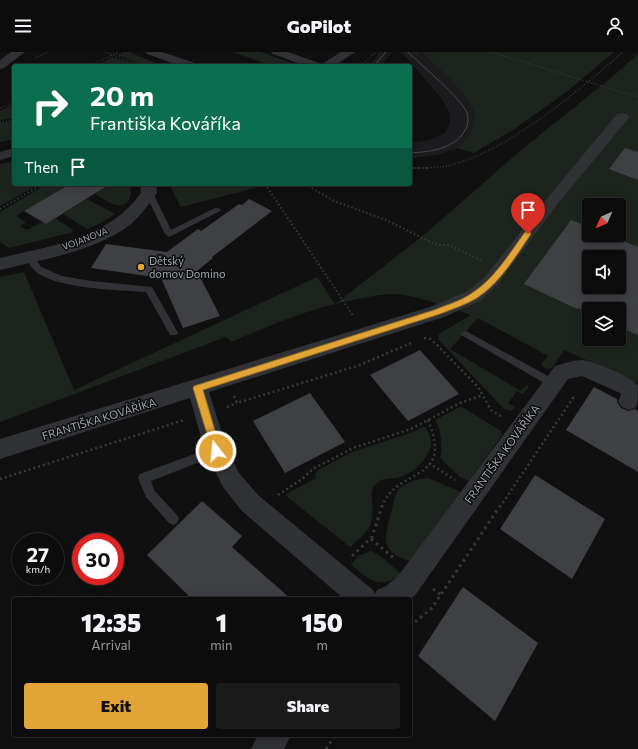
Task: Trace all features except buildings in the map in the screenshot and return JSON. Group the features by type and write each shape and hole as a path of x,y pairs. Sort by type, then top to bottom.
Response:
{"street":[{"path":"151,52 185,64"},
{"path":"277,52 311,64"},
{"path":"329,64 349,52"},
{"path":"0,65 14,53"},
{"name":"FRANTIŠKA KOVÁŘÍKA","path":"0,449 228,379 437,312 474,296 501,270 554,198 622,116"},
{"path":"0,156 12,153"},
{"name":"VOJANOVA","path":"0,264 70,246 110,230 138,208 149,188"},
{"name":"FRANTIŠKA KOVÁŘÍKA","path":"393,597 407,585 562,372 583,368 606,376 627,387 632,394 629,401"},
{"path":"198,388 216,451 231,480 250,502 362,597"},
{"path":"266,749 275,737"}],"lane":[{"path":"149,188 169,234 218,210"},
{"path":"30,256 36,268 45,274 58,279 149,289 173,333"},
{"path":"466,334 554,384"},
{"path":"173,519 150,493 144,478 216,451"}],"path":[{"path":"105,52 134,63"},
{"path":"93,64 119,52"},
{"path":"363,64 376,52"},
{"path":"414,52 417,55"},
{"path":"491,52 638,97"},
{"path":"412,168 443,167 470,159 492,150 568,98 623,52"},
{"path":"0,108 12,103"},
{"path":"0,122 12,120"},
{"path":"0,209 40,186"},
{"path":"266,186 366,334"},
{"path":"308,186 334,201 386,220 437,245 449,244 501,270"},
{"path":"228,379 237,403 357,366 423,338 430,339 478,387 491,410 520,430"},
{"path":"412,624 432,608 573,398 554,384"},
{"path":"293,486 302,480 313,469 353,448 411,429 460,403 483,395"},
{"path":"0,479 186,420"},
{"path":"335,574 359,548 371,539 386,495 394,486 417,476 427,466 433,457 436,446 435,435 428,420"},
{"path":"326,749 334,737"}],"shaded area":[{"path":"124,52 132,52 131,53 159,64 140,64 117,55"},
{"path":"233,52 261,52 294,64 266,64"},
{"path":"380,52 392,52 383,64 370,64"},
{"path":"402,52 420,52 453,82 473,107 475,121 469,137 457,148 437,155 412,159 412,143 430,140 445,133 450,123 449,112 441,98"},
{"path":"421,52 614,52 565,93 516,128 474,153 457,148 469,137 475,121 473,107 453,82"},
{"path":"638,54 638,383 564,350 552,368 547,369 541,365 548,356 478,318 450,349 521,391 527,384 529,387 523,394 517,391 508,403 515,407 511,411 503,408 438,339 439,334 471,315 430,301 398,294 369,297 325,307 278,322 231,342 226,337 0,422 0,277 24,272 74,390 317,277 335,304 424,235 521,150 612,77"},
{"path":"113,57 131,63 129,64 98,64"},
{"path":"12,105 12,118 0,120 0,111"},
{"path":"12,121 12,139 0,142 0,123"},
{"path":"12,161 12,186 35,186 0,206 0,164"},
{"path":"44,186 67,186 16,216 26,222 20,226 27,230 42,222 46,224 55,218 72,229 73,232 9,248 0,242 0,212"},
{"path":"105,186 130,186 129,200 126,204 122,205 112,204 95,194"},
{"path":"170,186 254,186 255,188 181,207"},
{"path":"87,199 115,214 99,224 87,229 63,214"},
{"path":"460,407 501,431 502,435 469,481 460,477 441,459 441,438 439,428 435,420"},
{"path":"424,426 430,435 431,441 427,456 418,467 410,473 400,477 385,479 376,484 372,491 371,524 365,533 350,547 285,495 316,478 315,474 318,470 352,452 413,432"},
{"path":"428,478 461,492 410,561 393,553 389,549 386,537 387,530 397,491 405,484 412,481"},
{"path":"371,551 382,557 401,574 387,582 375,582 351,565 358,556"}],"tram line":[{"path":"376,64 386,52"},
{"path":"408,52 458,99 467,113 468,120 463,134 456,141 444,147 430,151 412,153"}],"place":[{"name":"Dětský domov Domino","path":"141,267"}],"route":[{"path":"216,451 198,388 437,312 474,296 501,270 528,234"}]}
